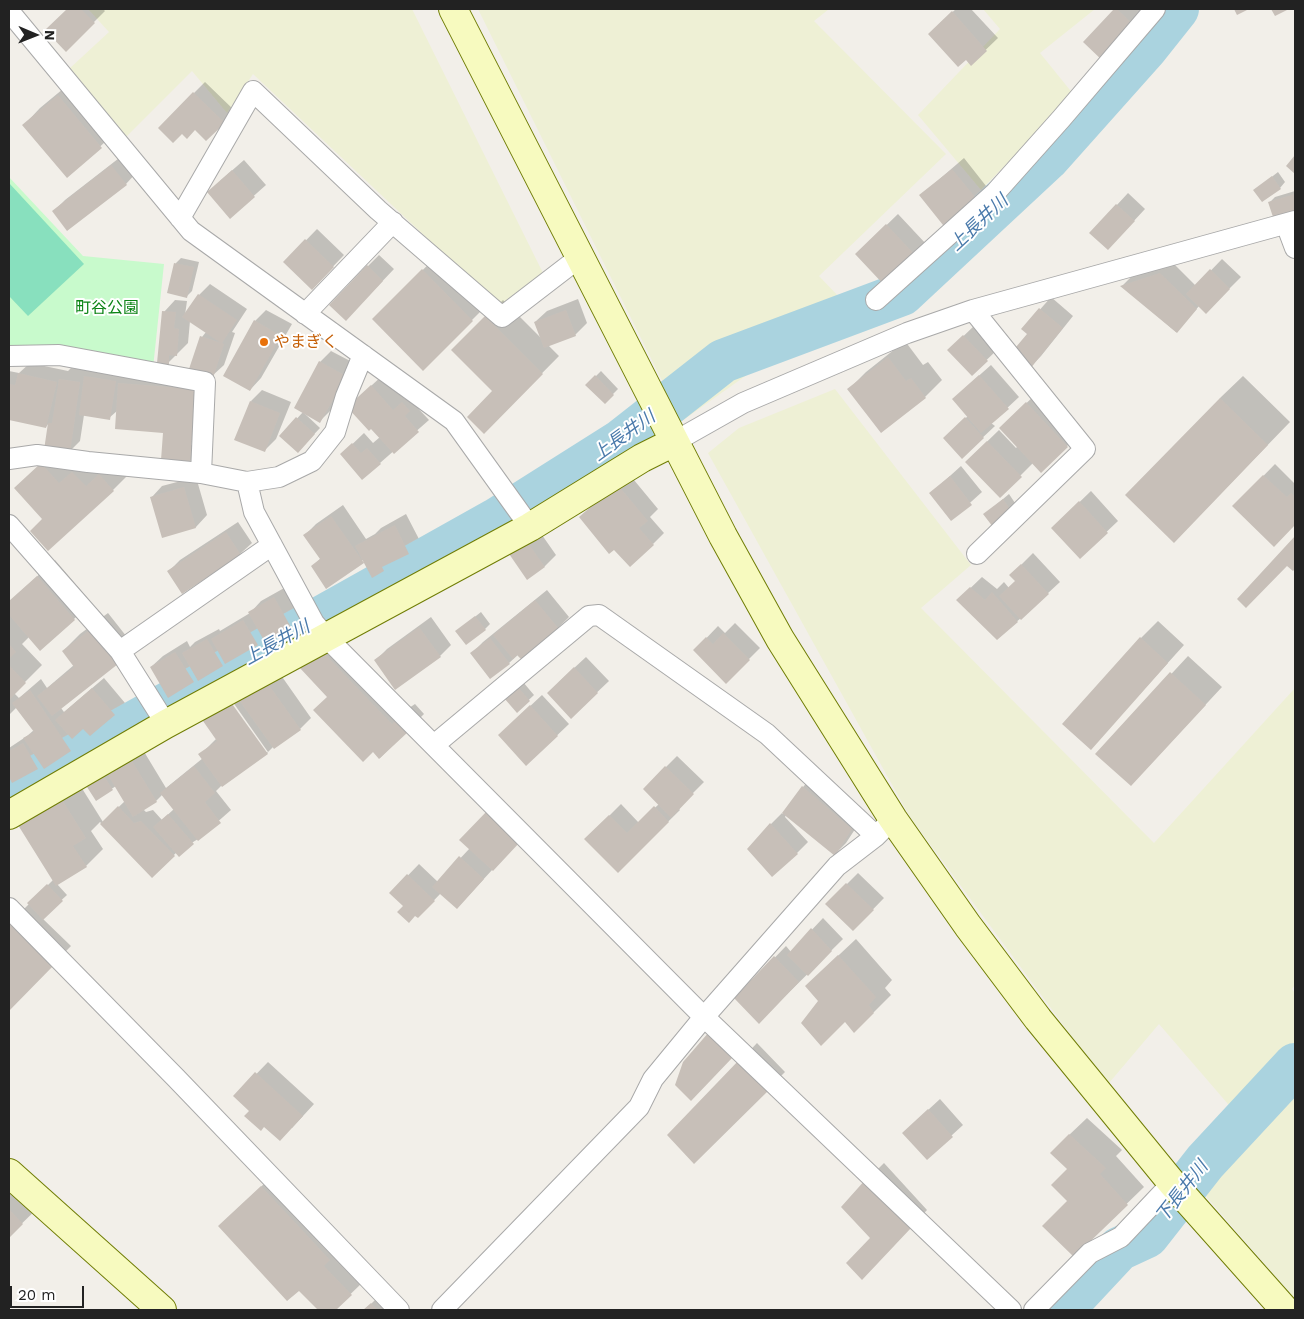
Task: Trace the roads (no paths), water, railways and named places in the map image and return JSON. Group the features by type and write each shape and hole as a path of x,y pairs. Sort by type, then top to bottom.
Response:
{"street":[{"path":"11,9 9,11 191,231 454,421 530,528"},
{"path":"453,9 723,536 884,828"},
{"path":"876,300 995,192 1061,119 1155,9"},
{"path":"180,218 253,91 393,222 502,317 580,257"},
{"path":"305,314 393,222"},
{"path":"9,815 166,724 530,528 642,458 743,403 907,333 973,310 1291,222 1295,248"},
{"path":"973,310 1085,449 977,554"},
{"path":"9,356 59,354 205,382 200,473"},
{"path":"9,459 36,455 200,473 247,482 279,477 312,461 335,432 346,396 363,355"},
{"path":"247,482 254,512 314,623 327,638 704,1017 1011,1310"},
{"path":"9,525 120,651 166,724"},
{"path":"120,651 272,545"},
{"path":"434,745 589,616 599,616 766,734 884,828 968,926 1038,1019 1172,1182 1284,1310"},
{"path":"442,1310 639,1106 654,1079 704,1017 837,866 884,828"},
{"path":"9,908 169,1071 398,1310"},
{"path":"9,1173 162,1310"},
{"path":"1034,1310 1090,1253 1121,1238 1172,1182"}],"waterway":[{"name":"上長井川","path":"9,793 496,520 621,441 723,361 902,294 1047,159 1146,48 1177,9"},
{"name":"下長井川","path":"1062,1310 1119,1249 1147,1236 1205,1162 1295,1065"}],"place":[{"name":"やまぎく","path":"264,342"}],"park label":[{"name":"町谷公園","path":"107,308"}]}
